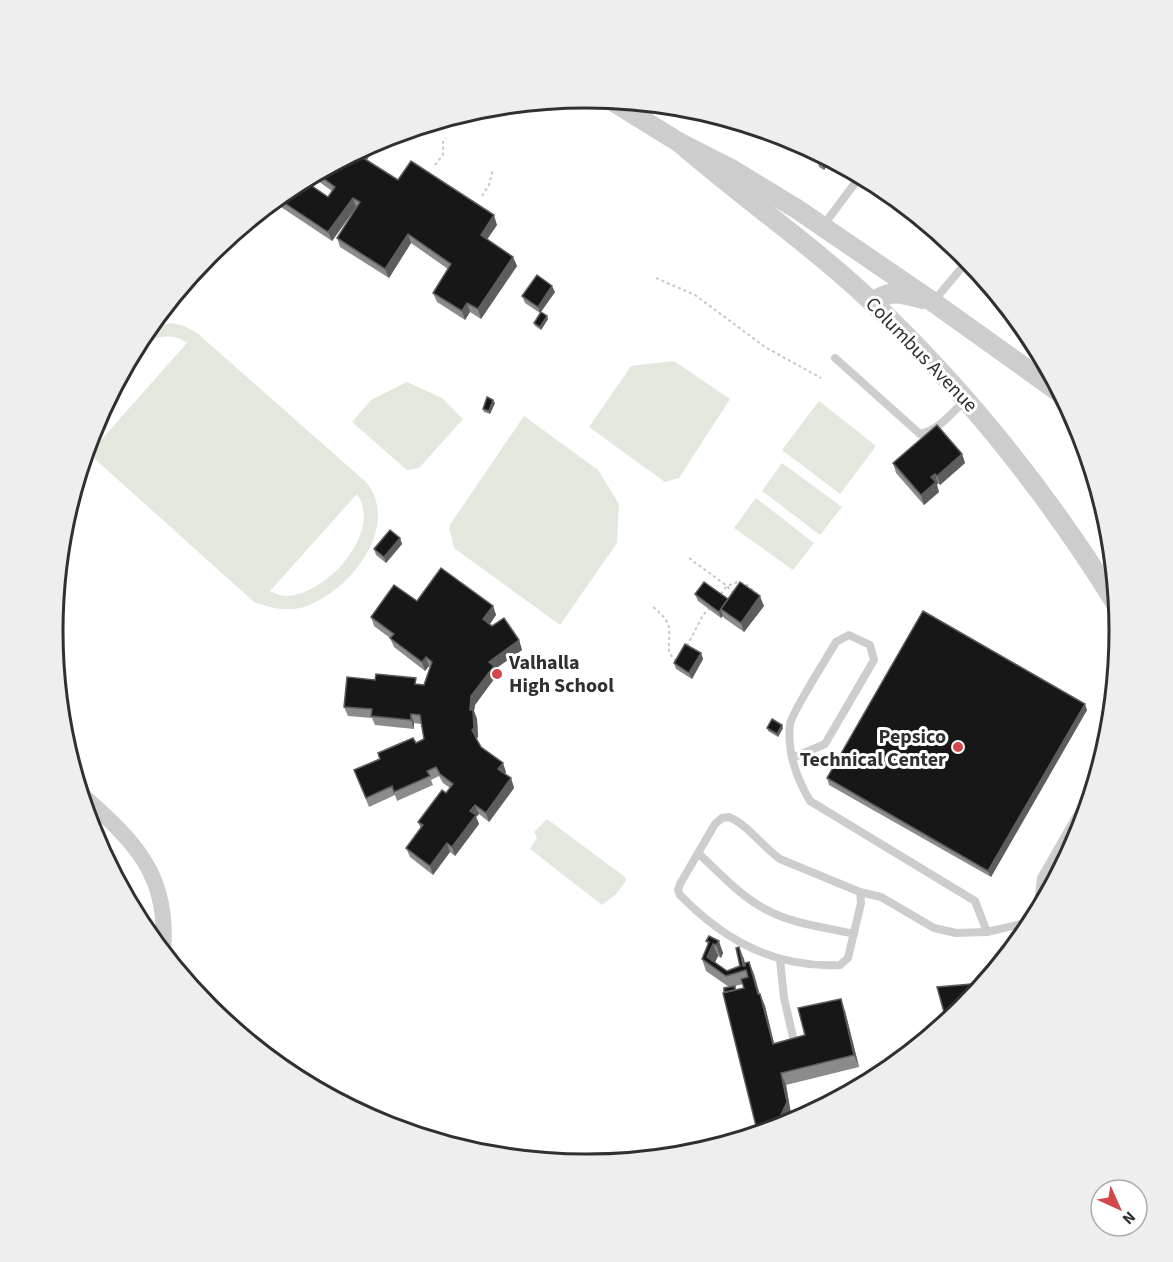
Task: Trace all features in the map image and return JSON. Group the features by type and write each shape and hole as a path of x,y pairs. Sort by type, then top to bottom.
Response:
{"street":[{"name":"Columbus Avenue","path":"625,109 680,143 749,179 823,226 1048,384"},
{"name":"Columbus Avenue","path":"680,143 735,190 806,243 919,346 1008,447 1051,504 1109,593"},
{"path":"874,303 880,296 887,294 910,296 933,302"},
{"path":"93,805 120,830 147,863 163,913 164,940"}],"lane":[{"path":"642,120 648,111"},
{"path":"823,226 855,183"},
{"path":"933,302 962,267"},
{"path":"835,357 920,434 929,432 939,425 967,398"},
{"path":"792,758 825,744 874,660 870,645 849,635 836,642 790,722 792,758 802,787 810,801 975,901 987,933"},
{"path":"1039,894 1041,878 1076,816"},
{"path":"860,892 861,903 848,958 840,965 797,963 764,955 724,933 680,895 680,884 715,824 722,818 729,817 736,820 780,859 860,892 881,897 934,928 956,933 987,933 1020,925"},
{"path":"698,853 745,895 765,909 795,921 854,934"},
{"path":"780,959 784,998 793,1037"}],"path":[{"path":"435,165 443,155 443,142 446,138"},
{"path":"482,196 489,185 493,169"},
{"path":"656,278 695,296 765,347 821,378"},
{"path":"688,558 727,586 737,599"},
{"path":"719,597 727,586 738,582 747,585 759,596 756,600"},
{"path":"653,607 667,618 670,626 669,654 678,662 682,656"},
{"path":"687,645 702,615 710,609"}],"shaded area":[{"path":"171,323 182,325 197,333 367,483 376,501 378,519 374,538 353,573 338,588 304,607 272,608 254,602 93,457 100,440 187,343 174,337 151,341 162,325","holes":["357,494 363,509 363,526 347,558 319,584 304,592 288,596 270,591"]},
{"path":"674,361 730,399 679,478 665,482 589,427 631,366"},
{"path":"407,382 442,398 463,419 419,468 407,470 352,422 371,400"},
{"path":"819,401 876,446 840,494 782,450"},
{"path":"524,416 598,470 619,504 617,543 560,625 454,548 449,526"},
{"path":"782,463 842,507 820,535 762,491"},
{"path":"756,498 814,543 793,570 734,528"},
{"path":"547,819 625,877 626,881 616,894 602,905 530,849 537,838 534,832"}],"building":[{"path":"363,158 398,180 411,161 494,215 481,235 513,257 478,309 467,303 462,311 433,293 451,264 408,234 385,269 337,238 360,202 353,198 328,232 285,204 312,186 328,197 335,187 324,179"},
{"path":"537,275 552,286 538,307 522,296"},
{"path":"541,312 547,316 540,327 534,323"},
{"path":"487,397 493,400 489,411 483,409"},
{"path":"937,425 962,454 937,476 935,474 931,477 936,482 921,495 893,463"},
{"path":"390,530 400,538 384,557 374,549"},
{"path":"441,568 493,606 483,619 492,626 504,618 519,640 489,662 494,666 471,696 470,710 473,710 474,728 472,730 481,747 503,763 498,769 511,778 486,813 475,805 470,811 476,815 452,847 447,843 430,866 406,848 423,825 418,822 442,790 446,793 453,784 440,774 436,767 427,771 430,776 394,792 392,786 366,798 354,770 380,759 378,753 413,738 416,743 424,739 420,715 411,714 411,720 371,716 372,709 344,707 347,677 375,680 376,674 416,678 415,684 424,685 432,662 426,657 422,662 390,638 394,634 371,617 394,585 417,601"},
{"path":"704,582 728,599 719,612 695,594"},
{"path":"740,582 760,596 741,623 721,609"},
{"name":"Pepsico Technical Center","path":"923,611 1085,704 988,871 827,778"},
{"path":"685,644 701,653 689,673 674,663"},
{"path":"772,719 782,725 777,734 767,728"},
{"path":"709,936 719,941 716,945 713,944 707,957 727,971 740,966 736,948 739,947 743,966 749,962 773,1044 805,1035 798,1008 841,999 854,1055 781,1073 787,1102 780,1118 756,1127 723,993 744,988 741,979 748,977 746,970 726,976 702,959 709,942 706,941"},
{"path":"973,984 944,1013 937,987"},
{"path":"735,986 735,990 724,992 724,988"}],"place":[{"name":"Valhalla High School","path":"497,674"},
{"name":"Pepsico Technical Center","path":"958,747"}]}
